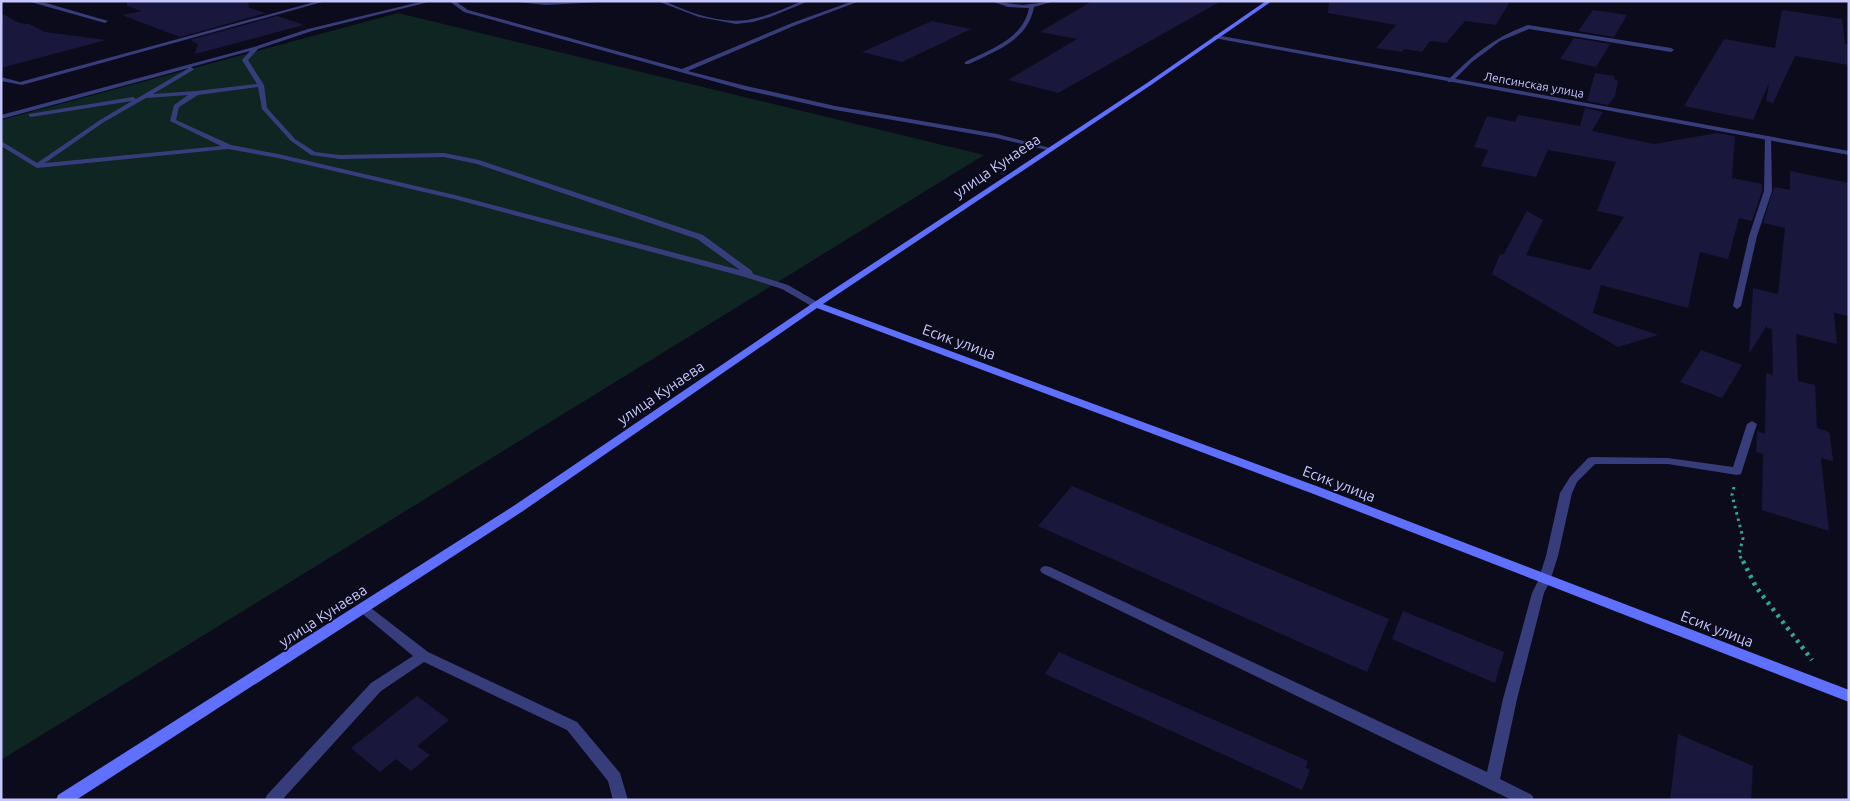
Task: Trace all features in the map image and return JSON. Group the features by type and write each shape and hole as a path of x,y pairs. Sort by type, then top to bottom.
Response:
{"main road":[{"name":"улица Кунаева","path":"63,800 519,508 816,305 1149,84 1270,1"},
{"name":"Есик улица","path":"816,305 1306,487 1849,696"}],"street":[{"path":"29,1 105,21"},
{"path":"1,79 20,84 324,1"},
{"path":"1,118 256,48 310,30 432,1"},
{"path":"451,1 466,11 745,88 835,108 998,136 1051,149"},
{"path":"510,1 546,4 617,1"},
{"path":"546,4 563,1"},
{"path":"659,1 674,8 726,22 744,23 808,1"},
{"path":"682,71 794,24 858,1"},
{"path":"993,1 1018,7 1032,7 1053,1"},
{"path":"967,63 1021,33 1031,18 1032,7"},
{"path":"1450,81 1470,61 1498,40 1528,26 1671,50"},
{"name":"Лепсинская улица","path":"1216,37 1849,153"},
{"path":"256,48 245,60 261,85 264,108 293,140 313,154 340,157 444,155 479,162 700,237 753,277"},
{"path":"37,166 140,98 206,61"},
{"path":"1,118 103,105 140,98 261,85"},
{"path":"196,92 176,106 173,121 229,147 455,197 753,277 785,287 816,305"},
{"path":"1738,306 1753,236 1768,191 1768,138"},
{"path":"1,143 37,166 229,147"},
{"path":"1492,782 1510,699 1538,593 1546,580 1554,553 1566,491 1592,460 1668,461 1737,471 1752,424"},
{"path":"1046,570 1528,800"},
{"path":"363,608 424,656 572,726 615,778 621,800"},
{"path":"272,800 376,688 424,656"}],"path":[{"path":"1737,471 1732,495 1743,538 1739,554 1756,587 1834,690"}],"green space":[{"path":"398,13 984,155 1,760 1,120"}],"building":[{"path":"127,1 248,1 249,8 266,13 180,37 122,15 142,11 127,6"},
{"path":"1092,1 1221,1 1058,93 1008,80 1077,39 1040,32"},
{"path":"1329,1 1510,1 1496,25 1465,21 1446,43 1430,41 1422,52 1404,49 1402,52 1376,48 1396,25 1328,13"},
{"path":"1593,10 1627,15 1614,37 1578,31"},
{"path":"1782,10 1842,19 1845,44 1849,44 1849,65 1795,56 1773,103 1766,101 1769,83 1753,120 1684,106 1724,39 1775,48"},
{"path":"1,13 19,23 29,24 45,32 106,40 1,68"},
{"path":"277,16 304,25 195,54 198,44 190,40"},
{"path":"932,21 971,29 902,62 862,52"},
{"path":"1574,38 1610,44 1596,67 1560,59"},
{"path":"1595,73 1615,76 1614,79 1618,81 1615,96 1608,105 1587,101"},
{"path":"1585,108 1603,112 1592,131 1654,144 1717,133 1735,136 1732,178 1762,184 1762,191 1752,221 1739,218 1728,259 1700,252 1688,308 1601,285 1593,313 1658,335 1618,347 1492,274 1500,254 1503,255 1527,211 1543,220 1526,255 1590,270 1624,217 1597,211 1616,162 1548,150 1536,177 1481,166 1488,150 1474,147 1487,116 1515,122 1518,115 1580,126"},
{"path":"1790,171 1849,183 1849,316 1834,313 1837,344 1796,334 1798,381 1815,385 1817,428 1830,434 1833,461 1821,458 1829,531 1762,510 1763,454 1756,452 1757,431 1765,434 1766,373 1773,375 1772,329 1767,328 1767,325 1749,354 1753,288 1778,294 1785,228 1763,223 1774,187 1790,190"},
{"path":"1701,350 1742,365 1722,398 1680,382"},
{"path":"1072,486 1389,619 1367,672 1038,526"},
{"path":"1403,611 1504,652 1495,683 1392,639"},
{"path":"1059,652 1308,761 1306,768 1310,770 1302,790 1045,674"},
{"path":"417,696 449,720 417,746 430,755 411,771 396,759 380,772 351,748"},
{"path":"1678,734 1753,766 1751,800 1670,800"}]}
